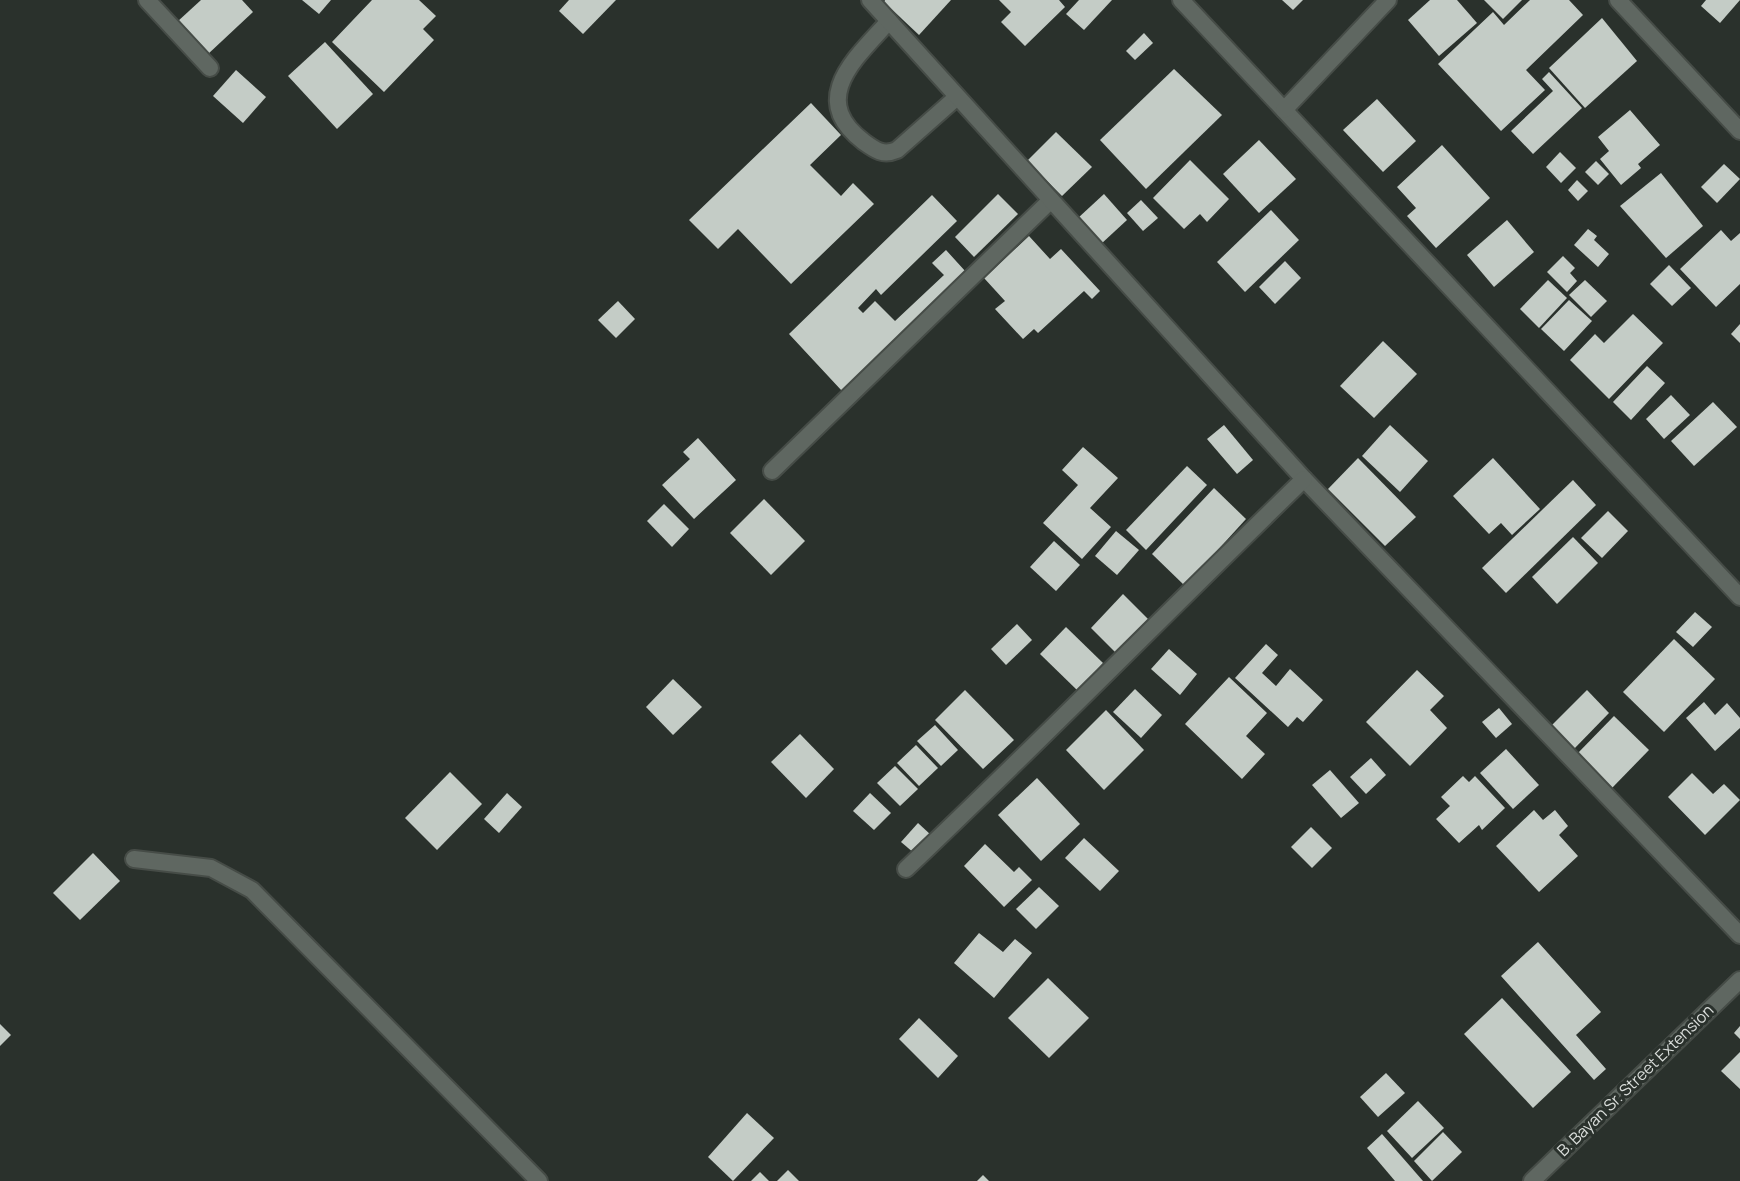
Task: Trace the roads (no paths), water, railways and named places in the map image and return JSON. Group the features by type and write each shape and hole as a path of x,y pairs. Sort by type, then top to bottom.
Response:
{"street":[{"path":"147,0 210,68"},
{"path":"870,0 1304,479 1740,935"},
{"path":"1181,0 1740,597"},
{"path":"1284,110 1389,0"},
{"path":"1618,0 1740,131"},
{"path":"889,21 847,68 838,87 837,106 849,131 877,152 888,154 897,150 957,97"},
{"path":"772,471 1051,201"},
{"path":"906,869 1031,751 1130,648 1304,479"},
{"path":"134,859 212,868 252,890 539,1181"},
{"name":"B. Bayan Sr. Street Extension","path":"1532,1181 1740,980"}]}
